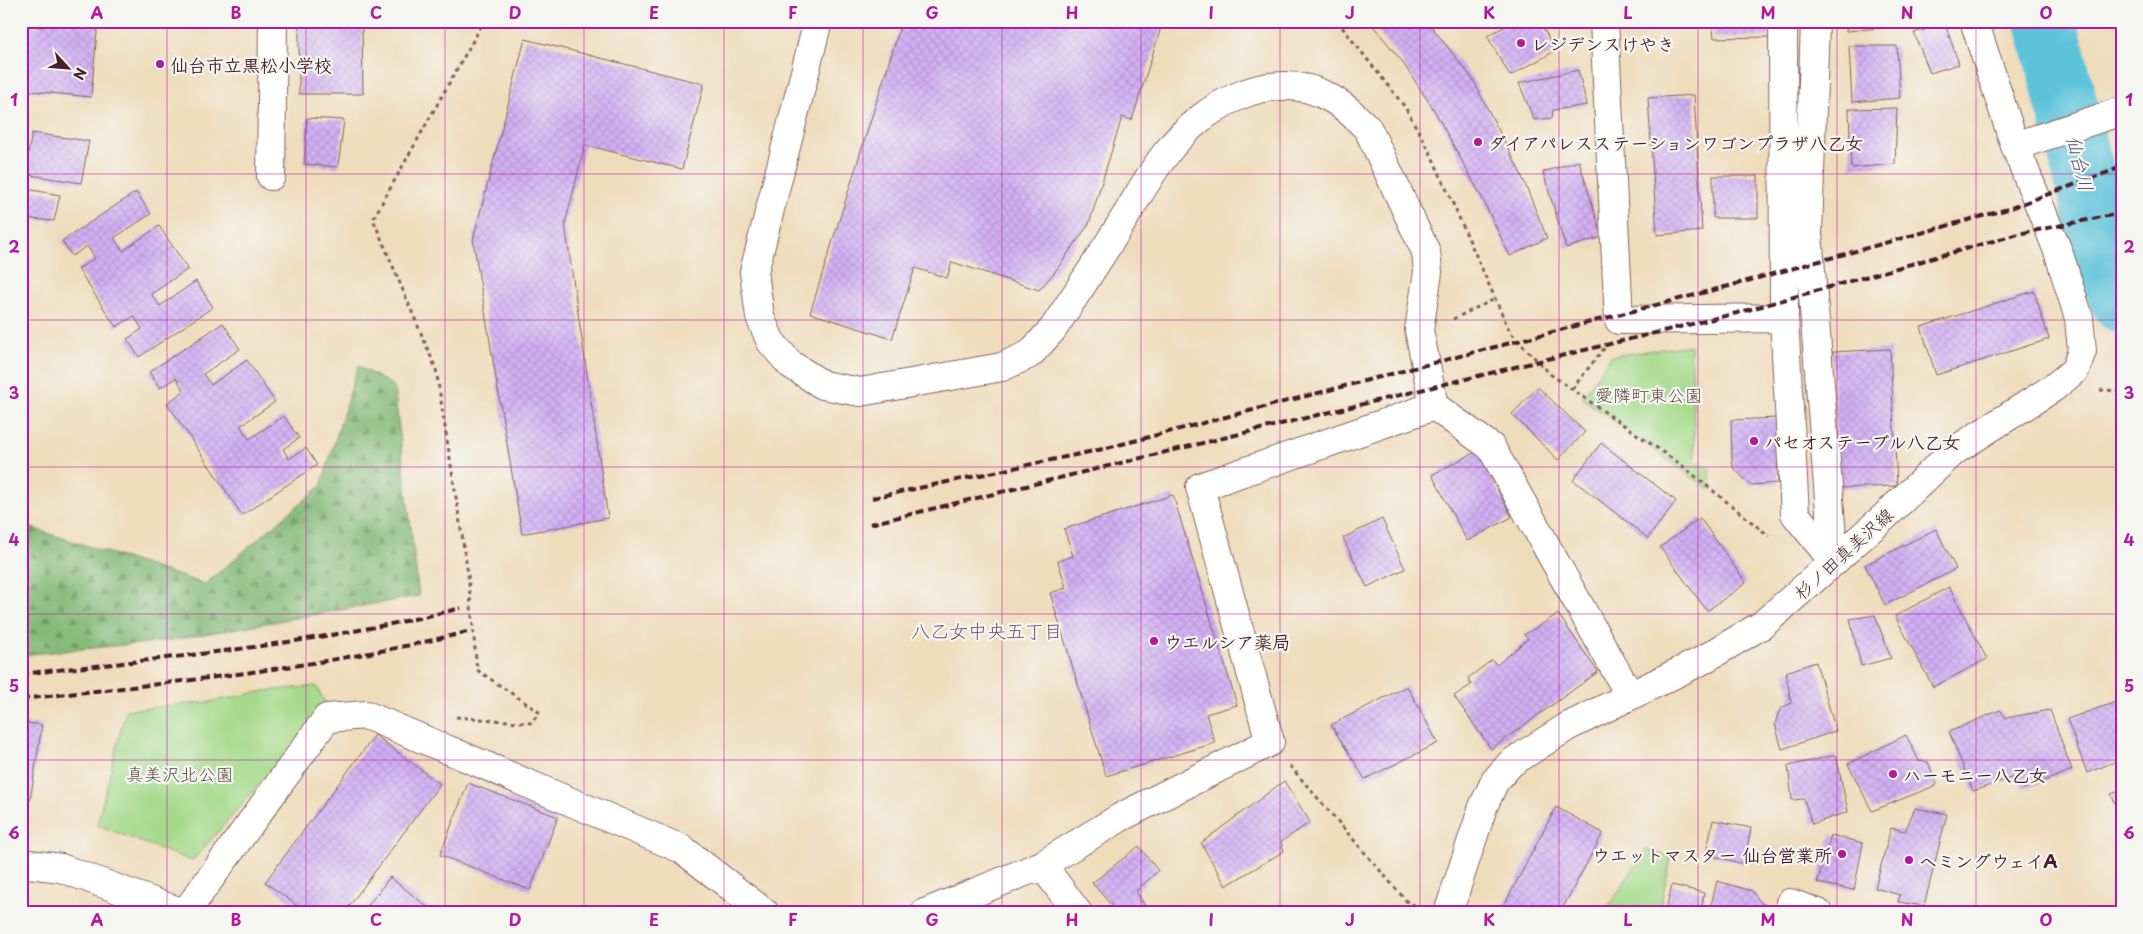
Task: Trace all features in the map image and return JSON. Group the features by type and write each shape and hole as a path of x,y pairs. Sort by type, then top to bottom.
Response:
{"street":[{"path":"271,176 273,21"},
{"path":"818,21 754,272 760,317 771,342 790,364 823,385 860,392 1002,367 1030,354 1053,330 1168,150 1202,117 1239,94 1278,85 1306,89 1329,97 1353,114 1368,129 1426,252 1428,272 1419,334 1434,406 1491,447 1630,696"},
{"path":"1604,21 1619,320 1784,318"},
{"path":"1783,21 1784,318 1795,514 1834,562"},
{"path":"1816,21 1808,233 1834,562"},
{"name":"杉ノ田真美沢線","path":"1448,912 1483,807 1495,781 1511,763 1567,727 1701,660 1762,625 1834,562 1954,451 2053,388 2075,370 2082,351 2079,318 2058,251 2015,146 1974,21"},
{"path":"2015,146 2122,111"},
{"path":"925,913 1042,865 1122,817 1270,742 1200,487 1434,406"},
{"path":"21,863 61,868 184,913 328,718 366,715 682,849 765,913"},
{"path":"1042,865 1078,913"},
{"path":"1790,903 1818,913"}],"path":[{"path":"454,717 532,724 539,712 477,670 468,574 436,369 373,219 484,21"},
{"path":"1337,21 1405,107 1430,152 1510,332 1550,374 1680,464 1772,538"},
{"path":"1419,334 1495,299"},
{"path":"1572,389 1626,320"},
{"path":"1270,742 1409,904 1448,912"}],"green space":[{"name":"愛隣町東公園","path":"1691,345 1695,462 1710,469 1710,490 1582,398 1611,356"},
{"path":"358,366 394,386 419,596 166,641 21,655 21,522 23,525 205,584 321,486"},
{"name":"真美沢北公園","path":"316,686 327,705 307,731 192,861 97,825 126,710 209,702 265,691"},
{"path":"1646,850 1671,857 1659,913 1604,913"}],"building":[{"path":"42,21 98,21 91,97 21,90 21,25 41,27"},
{"path":"299,21 362,21 363,94 299,94"},
{"path":"902,21 1163,21 1132,120 1122,117 1089,224 1054,273 1039,290 952,262 947,278 915,268 892,339 810,313"},
{"name":"ダイアパレスステーションワゴンプラザ八乙女","path":"1369,21 1427,21 1472,78 1521,174 1547,238 1510,256 1480,194 1434,110 1401,60"},
{"name":"レジデンスけやき","path":"1515,21 1540,21 1555,51 1510,76 1487,36"},
{"path":"1712,21 1770,21 1769,37 1714,38"},
{"path":"1846,21 1891,21 1892,27 1846,31"},
{"path":"1945,24 1959,64 1930,73 1914,33"},
{"path":"525,39 704,84 682,169 585,145 565,224 608,518 522,534 473,240"},
{"path":"1849,46 1897,46 1900,98 1852,102"},
{"path":"1578,70 1587,105 1553,110 1552,118 1534,120 1519,83"},
{"path":"1694,95 1702,231 1657,235 1648,98"},
{"path":"1897,108 1895,164 1851,168 1849,109"},
{"path":"307,118 344,120 338,167 304,164"},
{"path":"32,133 89,141 81,183 24,174"},
{"path":"1579,161 1602,237 1566,248 1543,172"},
{"path":"1713,176 1758,176 1758,218 1713,218"},
{"path":"21,188 60,195 54,221 21,218"},
{"path":"136,192 151,214 114,238 123,251 159,226 188,269 151,294 160,306 196,281 213,307 139,357 127,339 142,329 134,316 116,327 78,269 95,258 87,246 72,256 62,241"},
{"path":"2034,291 2049,339 1936,375 1921,327"},
{"path":"223,323 240,349 203,374 211,385 247,360 275,402 240,426 249,439 284,416 299,438 283,449 289,459 306,448 317,465 242,515 167,403 184,391 176,378 160,388 149,372"},
{"path":"1890,349 1897,486 1839,488 1832,352"},
{"path":"1538,387 1585,432 1558,460 1512,414"},
{"name":"パセオステーブル八乙女","path":"1777,418 1778,483 1750,485 1733,467 1731,420"},
{"path":"1601,443 1676,501 1648,538 1573,480"},
{"path":"1477,451 1512,517 1467,541 1432,475"},
{"path":"1173,495 1237,705 1206,714 1215,743 1106,776 1050,593 1066,588 1058,561 1073,556 1064,529"},
{"path":"1700,518 1746,583 1707,611 1660,547"},
{"path":"1382,519 1405,569 1367,587 1343,538"},
{"path":"1936,529 1956,569 1885,605 1865,565"},
{"path":"1949,587 1987,659 1933,687 1895,616"},
{"path":"1558,614 1598,672 1491,749 1454,696 1471,685 1468,678 1492,660 1497,665 1528,639 1524,635"},
{"path":"1875,615 1891,658 1861,666 1850,619"},
{"path":"1816,662 1836,731 1782,749 1775,724 1780,709 1791,703 1786,672"},
{"path":"1407,686 1438,743 1365,779 1331,725"},
{"path":"2122,700 2122,759 2087,773 2067,719"},
{"path":"2000,710 2006,718 2050,710 2072,770 2024,789 2014,777 1973,791 1949,732"},
{"path":"21,722 42,725 30,801 21,800"},
{"path":"375,735 440,784 344,913 307,913 265,882"},
{"name":"ハーモニー八乙女","path":"1906,735 1919,761 1928,762 1937,785 1872,811 1848,764"},
{"path":"1836,755 1848,812 1812,824 1804,799 1792,800 1788,766"},
{"path":"1284,781 1310,822 1281,842 1284,851 1226,886 1201,843"},
{"path":"468,783 558,817 530,890 440,855"},
{"path":"2122,790 2122,819 2111,794"},
{"path":"1556,807 1603,833 1560,913 1500,913"},
{"name":"ヘミングウェイA","path":"1915,808 1947,814 1924,906 1898,902 1900,895 1875,888 1891,828 1905,831"},
{"path":"1713,820 1751,828 1744,864 1706,854"},
{"path":"1831,835 1863,843 1854,890 1817,883"},
{"path":"1139,846 1158,871 1136,891 1149,912 1118,913 1092,883"},
{"path":"390,877 435,913 362,913"},
{"path":"1717,881 1752,891 1762,904 1782,910 1781,913 1709,913"},
{"path":"1672,885 1704,893 1701,913 1665,913"},
{"path":"21,903 53,912 53,913 21,913"}],"waterway":[{"name":"仙台川","path":"2046,21 2107,268 2122,302"}],"railway":[{"path":"872,498 1103,449 1729,286 2008,209 2122,167"},
{"path":"870,524 1737,313 2018,234 2122,213"},
{"path":"21,674 187,656 298,640 407,621 461,608"},
{"path":"21,699 301,665 412,645 467,632"}],"place":[{"name":"レジデンスけやき","path":"1521,43"},
{"name":"仙台市立黒松小学校","path":"160,64"},
{"name":"ダイアパレスステーションワゴンプラザ八乙女","path":"1478,142"},
{"name":"パセオステーブル八乙女","path":"1754,441"},
{"name":"ウエルシア薬局","path":"1154,641"},
{"name":"ハーモニー八乙女","path":"1893,774"},
{"name":"ウエットマスター 仙台営業所","path":"1842,854"},
{"name":"ヘミングウェイA","path":"1909,860"}],"district":[{"name":"八乙女中央五丁目","path":"987,630"}]}
